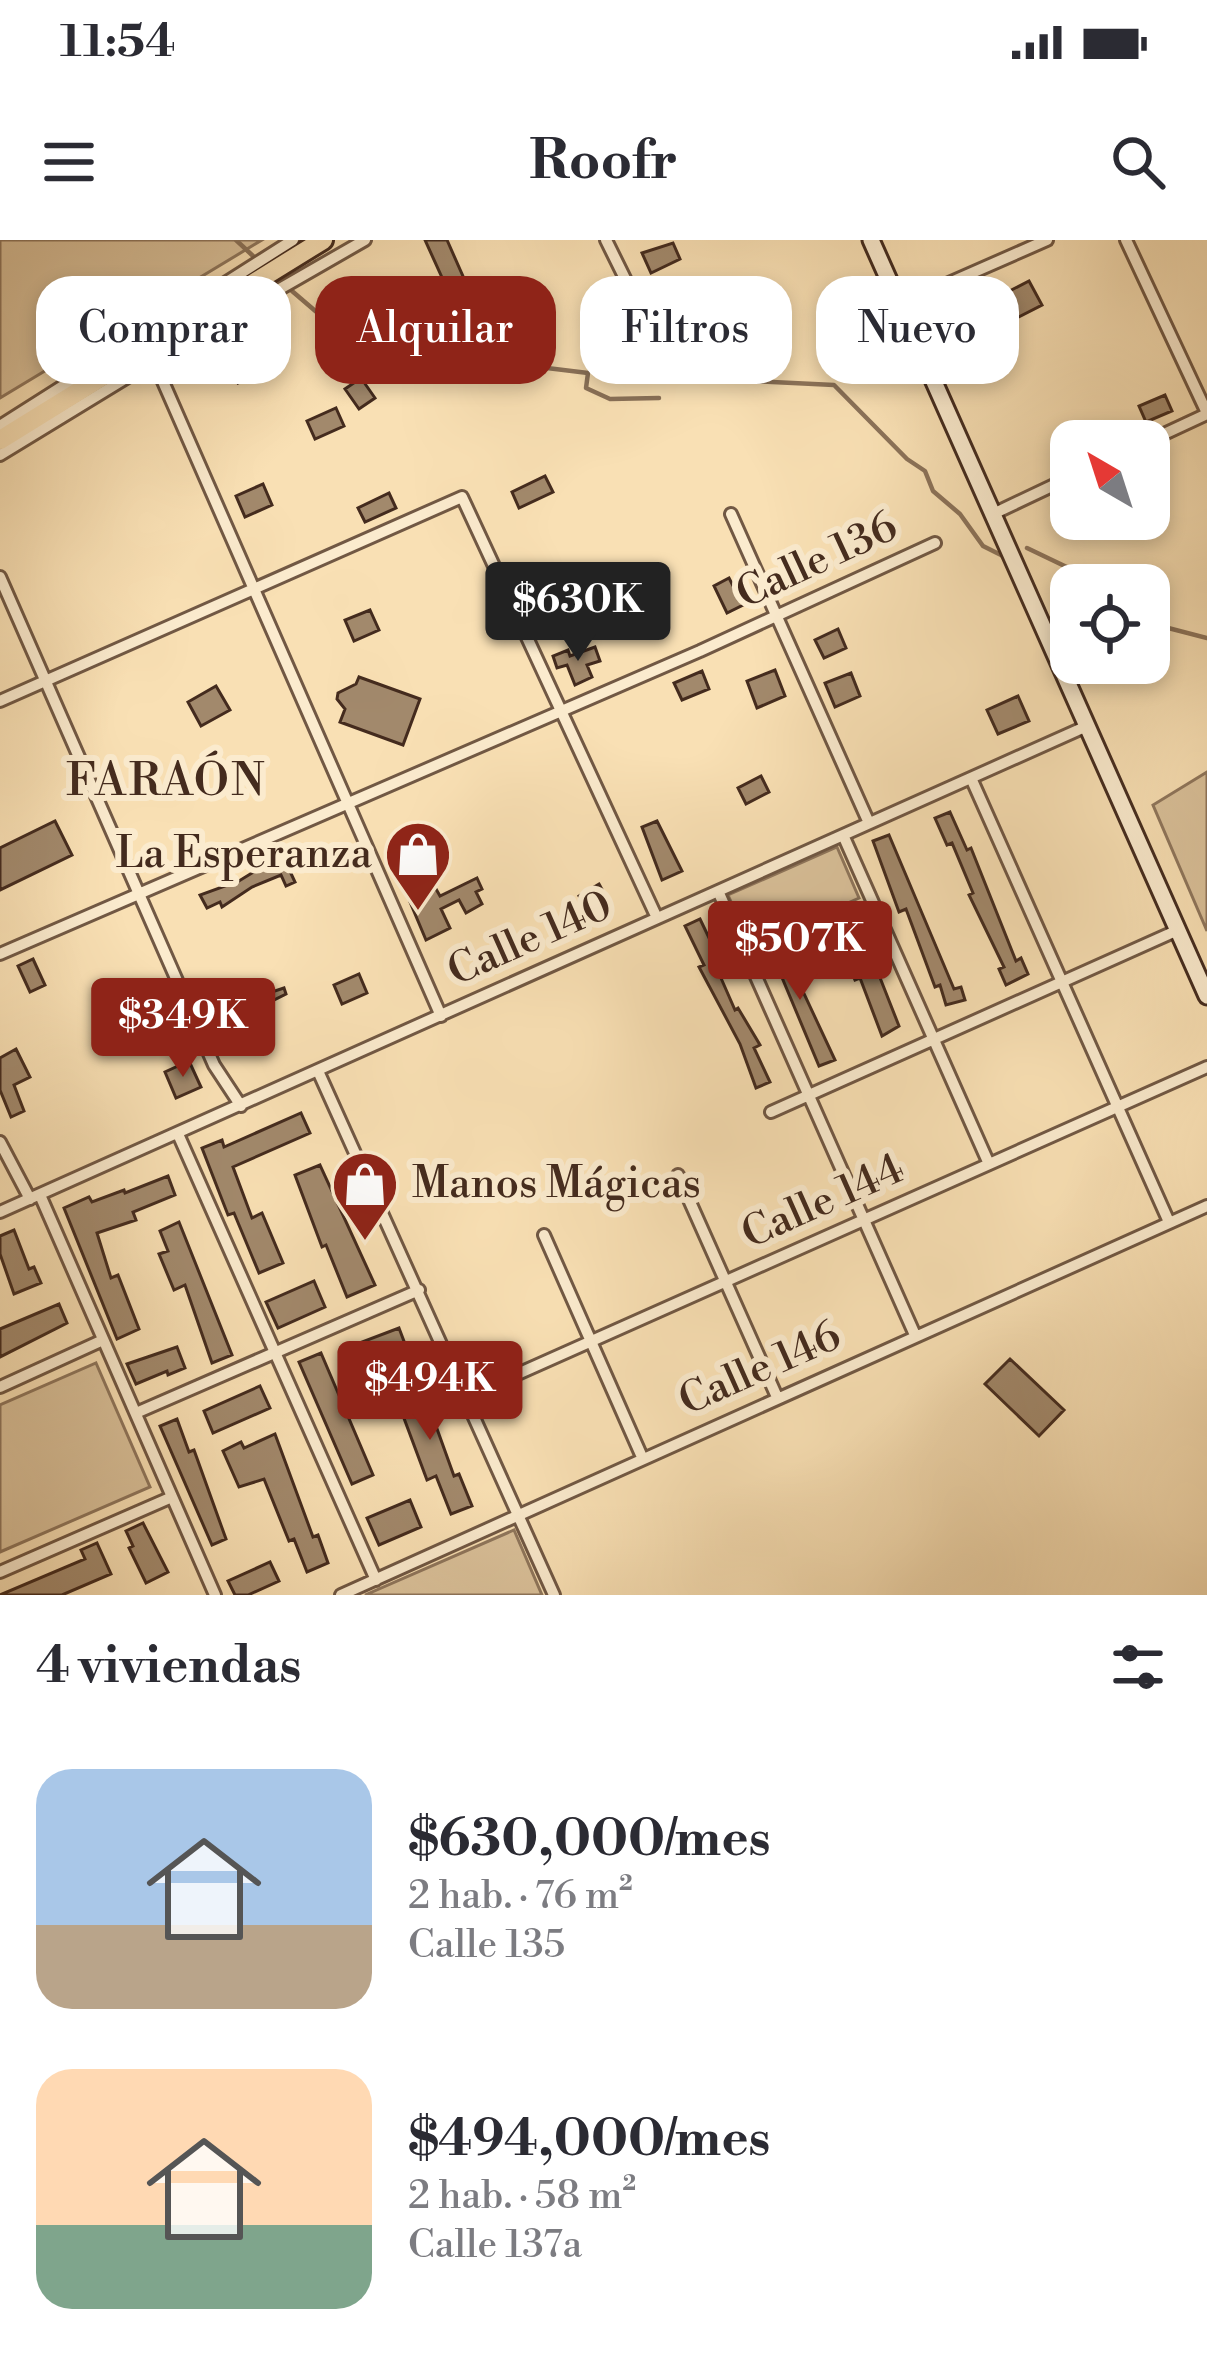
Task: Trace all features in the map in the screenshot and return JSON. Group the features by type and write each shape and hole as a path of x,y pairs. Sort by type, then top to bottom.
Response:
{"highway":[{"path":"0,440 248,286 294,247 323,240"}],"main road":[{"path":"872,240 888,276"},
{"path":"936,384 1207,996"}],"street":[{"path":"291,282 365,240"},
{"path":"606,240 624,276"},
{"path":"965,276 1047,240"},
{"path":"1126,240 1207,413 1170,431"},
{"path":"0,455 87,386 294,247"},
{"path":"0,425 92,384"},
{"path":"164,384 441,1016"},
{"path":"993,514 1050,487"},
{"path":"0,701 461,497 658,918"},
{"path":"731,514 869,824"},
{"name":"Calle 136","path":"0,954 934,543"},
{"path":"0,577 214,1065 241,1106"},
{"name":"Calle 140","path":"0,1212 1088,727"},
{"path":"971,778 1169,1222"},
{"path":"843,836 989,1164"},
{"path":"718,891 915,1335"},
{"path":"771,1112 1178,930"},
{"name":"Calle 144","path":"466,1397 1207,1067"},
{"path":"318,1071 554,1595"},
{"path":"178,1134 376,1580"},
{"path":"0,1142 35,1197 104,1340 215,1595"},
{"path":"678,1175 777,1397"},
{"name":"Calle 146","path":"341,1595 1207,1205"},
{"path":"544,1235 642,1457"},
{"path":"136,1413 419,1290"},
{"path":"0,1387 104,1340"},
{"path":"0,1572 172,1497"}],"shaded area":[{"path":"0,240 262,240 202,276 36,276 36,376 0,398"},
{"path":"1207,772 1207,931 1153,805"},
{"path":"837,847 859,898 751,946 728,895"},
{"path":"96,1363 150,1487 0,1552 0,1405"},
{"path":"514,1530 542,1595 365,1595"}],"building":[{"path":"425,240 447,240 463,276 441,276"},
{"path":"673,243 680,259 651,273 642,253"},
{"path":"1029,281 1042,305 1019,317 1019,286"},
{"path":"365,384 375,398 359,409 345,389"},
{"path":"1165,395 1172,411 1145,420 1139,406"},
{"path":"336,408 344,426 315,439 307,421"},
{"path":"545,476 553,492 519,508 512,492"},
{"path":"263,484 272,505 245,517 236,496"},
{"path":"389,493 396,508 365,522 358,508"},
{"path":"729,578 743,605 727,613 714,586"},
{"path":"370,610 379,630 354,641 345,620"},
{"path":"838,629 846,648 824,658 815,640"},
{"path":"595,647 600,661 587,665 592,677 575,685 567,665 557,668 553,656"},
{"path":"775,670 785,696 757,708 747,681"},
{"path":"702,671 709,689 682,700 674,683"},
{"path":"851,673 860,696 835,707 825,683"},
{"path":"359,677 420,699 403,745 340,722 345,709 338,693 356,684"},
{"path":"216,686 230,710 201,726 188,702"},
{"path":"1018,696 1029,721 998,734 987,710"},
{"path":"761,776 769,792 746,804 738,788"},
{"path":"950,812 967,850 971,848 1016,961 1021,958 1028,974 1006,985 999,969 1004,967 969,895 973,893 952,843 947,845 935,818"},
{"path":"55,821 72,855 0,890 0,848"},
{"path":"657,821 682,871 662,880 642,827"},
{"path":"889,835 954,989 961,987 965,1000 946,1005 906,909 899,912 873,841"},
{"path":"280,850 295,882 286,886 281,875 222,907 220,902 207,908 200,895 239,881 273,860 271,854"},
{"path":"477,878 482,889 476,892 482,904 466,913 459,900 441,909 450,928 426,940 410,902 436,889 440,896"},
{"path":"599,884 610,904 590,916 579,896"},
{"path":"844,908 858,939 864,937 899,1026 882,1036 831,913"},
{"path":"700,919 723,967 717,969 735,1010 738,1008 760,1045 754,1048 770,1082 756,1088 740,1044 699,967 704,965 685,926"},
{"path":"778,938 835,1060 819,1066 778,968 774,970 764,944"},
{"path":"33,959 45,985 30,992 18,966"},
{"path":"359,974 367,993 342,1004 334,985"},
{"path":"269,986 272,992 284,988 286,994 248,1013 251,1020 238,1024 232,1005 257,997 255,993"},
{"path":"16,1049 30,1077 14,1085 24,1111 11,1117 0,1090 0,1058"},
{"path":"189,1061 201,1087 176,1098 165,1072"},
{"path":"301,1113 310,1133 233,1167 252,1218 262,1213 283,1263 259,1273 234,1213 228,1215 202,1148 222,1140 224,1147"},
{"path":"320,1165 375,1285 347,1297 295,1175"},
{"path":"168,1176 175,1195 133,1212 136,1220 97,1233 111,1278 118,1275 139,1329 117,1339 64,1208 89,1197 92,1202 125,1193"},
{"path":"179,1222 232,1355 212,1363 185,1285 174,1290 159,1254 168,1251 160,1231"},
{"path":"14,1230 29,1269 34,1267 41,1283 14,1294 0,1254 0,1236"},
{"path":"314,1281 325,1307 278,1328 266,1302"},
{"path":"59,1304 67,1323 0,1357 0,1329"},
{"path":"399,1328 408,1352 355,1372 346,1348"},
{"path":"177,1347 185,1368 136,1384 127,1364"},
{"path":"321,1353 373,1475 352,1484 299,1362"},
{"path":"1010,1359 1064,1410 1039,1436 985,1384"},
{"path":"418,1376 454,1476 459,1474 472,1506 451,1514 436,1476 427,1480 392,1386"},
{"path":"260,1386 270,1408 213,1433 204,1411"},
{"path":"177,1419 189,1452 194,1450 226,1539 212,1545 160,1426"},
{"path":"275,1434 313,1537 318,1535 328,1563 307,1572 264,1479 239,1487 223,1451 241,1442 244,1448"},
{"path":"410,1500 421,1527 379,1545 367,1518"},
{"path":"143,1523 168,1572 146,1583 126,1531"},
{"path":"97,1543 111,1574 62,1595 0,1595 85,1559 81,1550"},
{"path":"270,1562 279,1581 248,1595 235,1595 228,1581"}],"waterway":[{"path":"236,240 253,256"},
{"path":"292,291 315,311"},
{"path":"556,369 588,373 586,388 610,399 659,398"},
{"path":"792,383 834,385 907,459 925,471 933,491 960,514 983,546 1003,556"},
{"path":"1027,548 1060,564"},
{"path":"1170,628 1207,638"}],"place":[{"name":"La Esperanza","path":"418,913"},
{"name":"Manos Mágicas","path":"365,1243"}],"district":[{"name":"FARAÓN","path":"167,781"}]}
